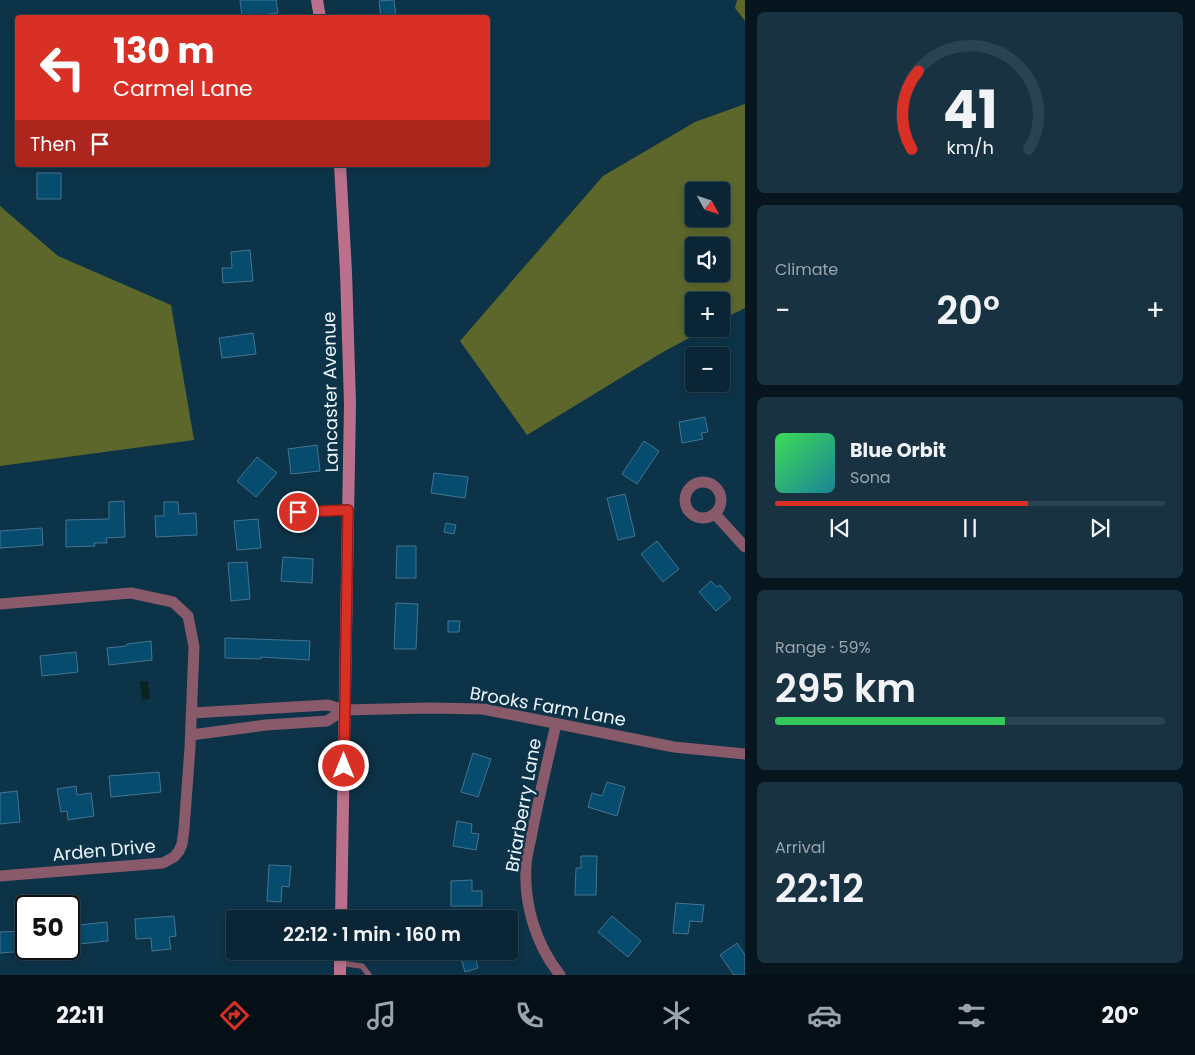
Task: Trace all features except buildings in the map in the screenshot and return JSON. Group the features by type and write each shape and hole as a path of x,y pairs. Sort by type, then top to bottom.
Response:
{"main road":[{"path":"317,0 320,15"},
{"name":"Lancaster Avenue","path":"340,167 346,265 350,404 341,910"}],"street":[{"path":"298,512 348,510"},
{"path":"715,514 745,547"},
{"name":"Arden Drive","path":"0,604 131,593 173,602 188,616 194,647 191,735 182,844 174,857 163,863 0,876"},
{"path":"192,712 328,705 344,710"},
{"name":"Brooks Farm Lane","path":"344,710 483,709 674,747 745,754"},
{"path":"191,735 266,725 327,721 344,710"},
{"name":"Briarberry Lane","path":"556,724 538,801 526,866 527,893 534,928 550,962 560,975"}],"lane":[{"path":"340,963 362,966 370,975"}],"green space":[{"path":"737,0 745,0 745,21 735,8"},
{"path":"745,104 745,308 730,316 730,292 685,292 685,337 691,337 663,352 527,435 460,341 603,176 695,122"},
{"path":"0,206 58,256 171,305 194,440 0,466"}],"shaded area":[{"path":"148,681 150,699 142,700 140,682"}],"route":[{"path":"298,512 348,510 344,766"}]}
